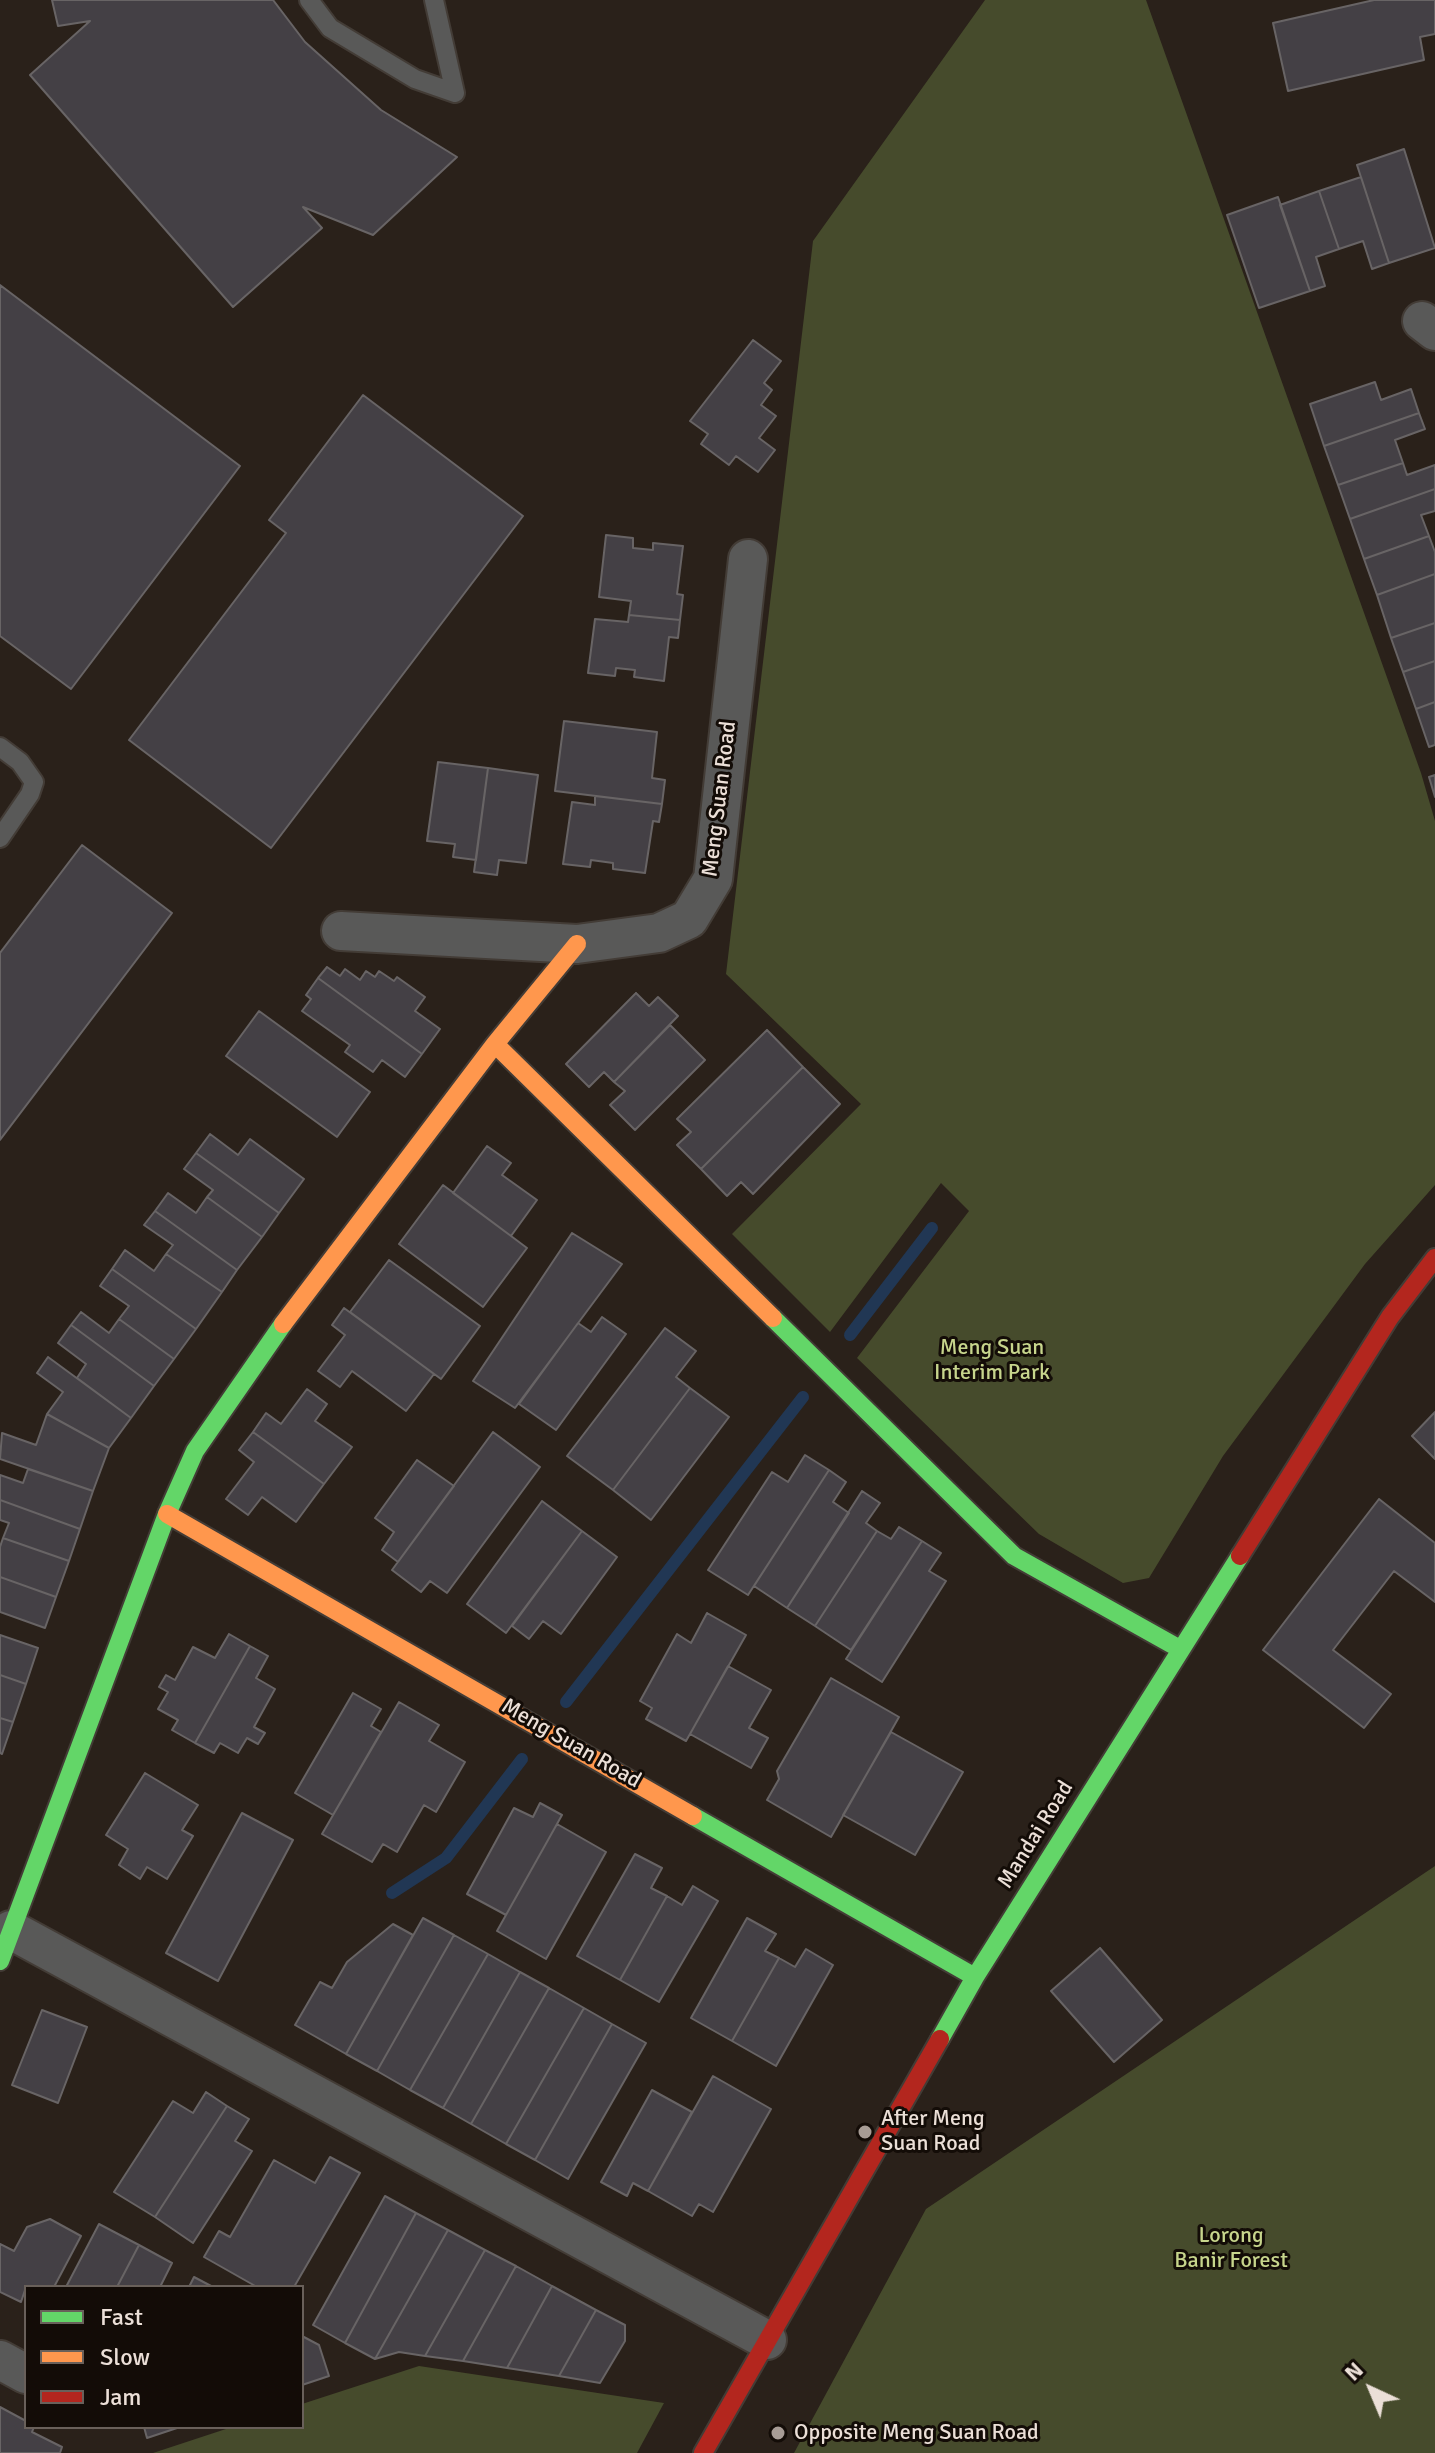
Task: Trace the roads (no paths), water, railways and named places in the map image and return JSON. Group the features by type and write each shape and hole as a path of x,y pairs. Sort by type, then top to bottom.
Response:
{"street":[{"name":"Meng Suan Road","path":"341,931 577,944 659,933 689,919 713,879 748,559"},
{"path":"577,944 495,1044 258,1357 195,1451 167,1514 5,1946 767,2340"},
{"path":"495,1044 1014,1556 1180,1649"},
{"name":"Mandai Road","path":"703,2453 975,1977 1390,1317 1435,1258"},
{"name":"Meng Suan Road","path":"167,1514 975,1977"},
{"path":"0,2360 24,2373"}],"lane":[{"path":"309,0 330,28 415,79 455,93 434,0"},
{"path":"0,747 20,762 34,782 30,794 0,838"}],"waterway":[{"path":"850,1335 932,1228"},
{"path":"566,1702 803,1397"},
{"path":"392,1893 446,1858 522,1759"}],"place":[{"name":"After Meng Suan Road","path":"865,2132"},
{"name":"Opposite Meng Suan Road","path":"778,2433"}],"park label":[{"name":"Meng Suan Interim Park","path":"992,1360"},
{"name":"Lorong Banir Forest","path":"1231,2248"}]}
